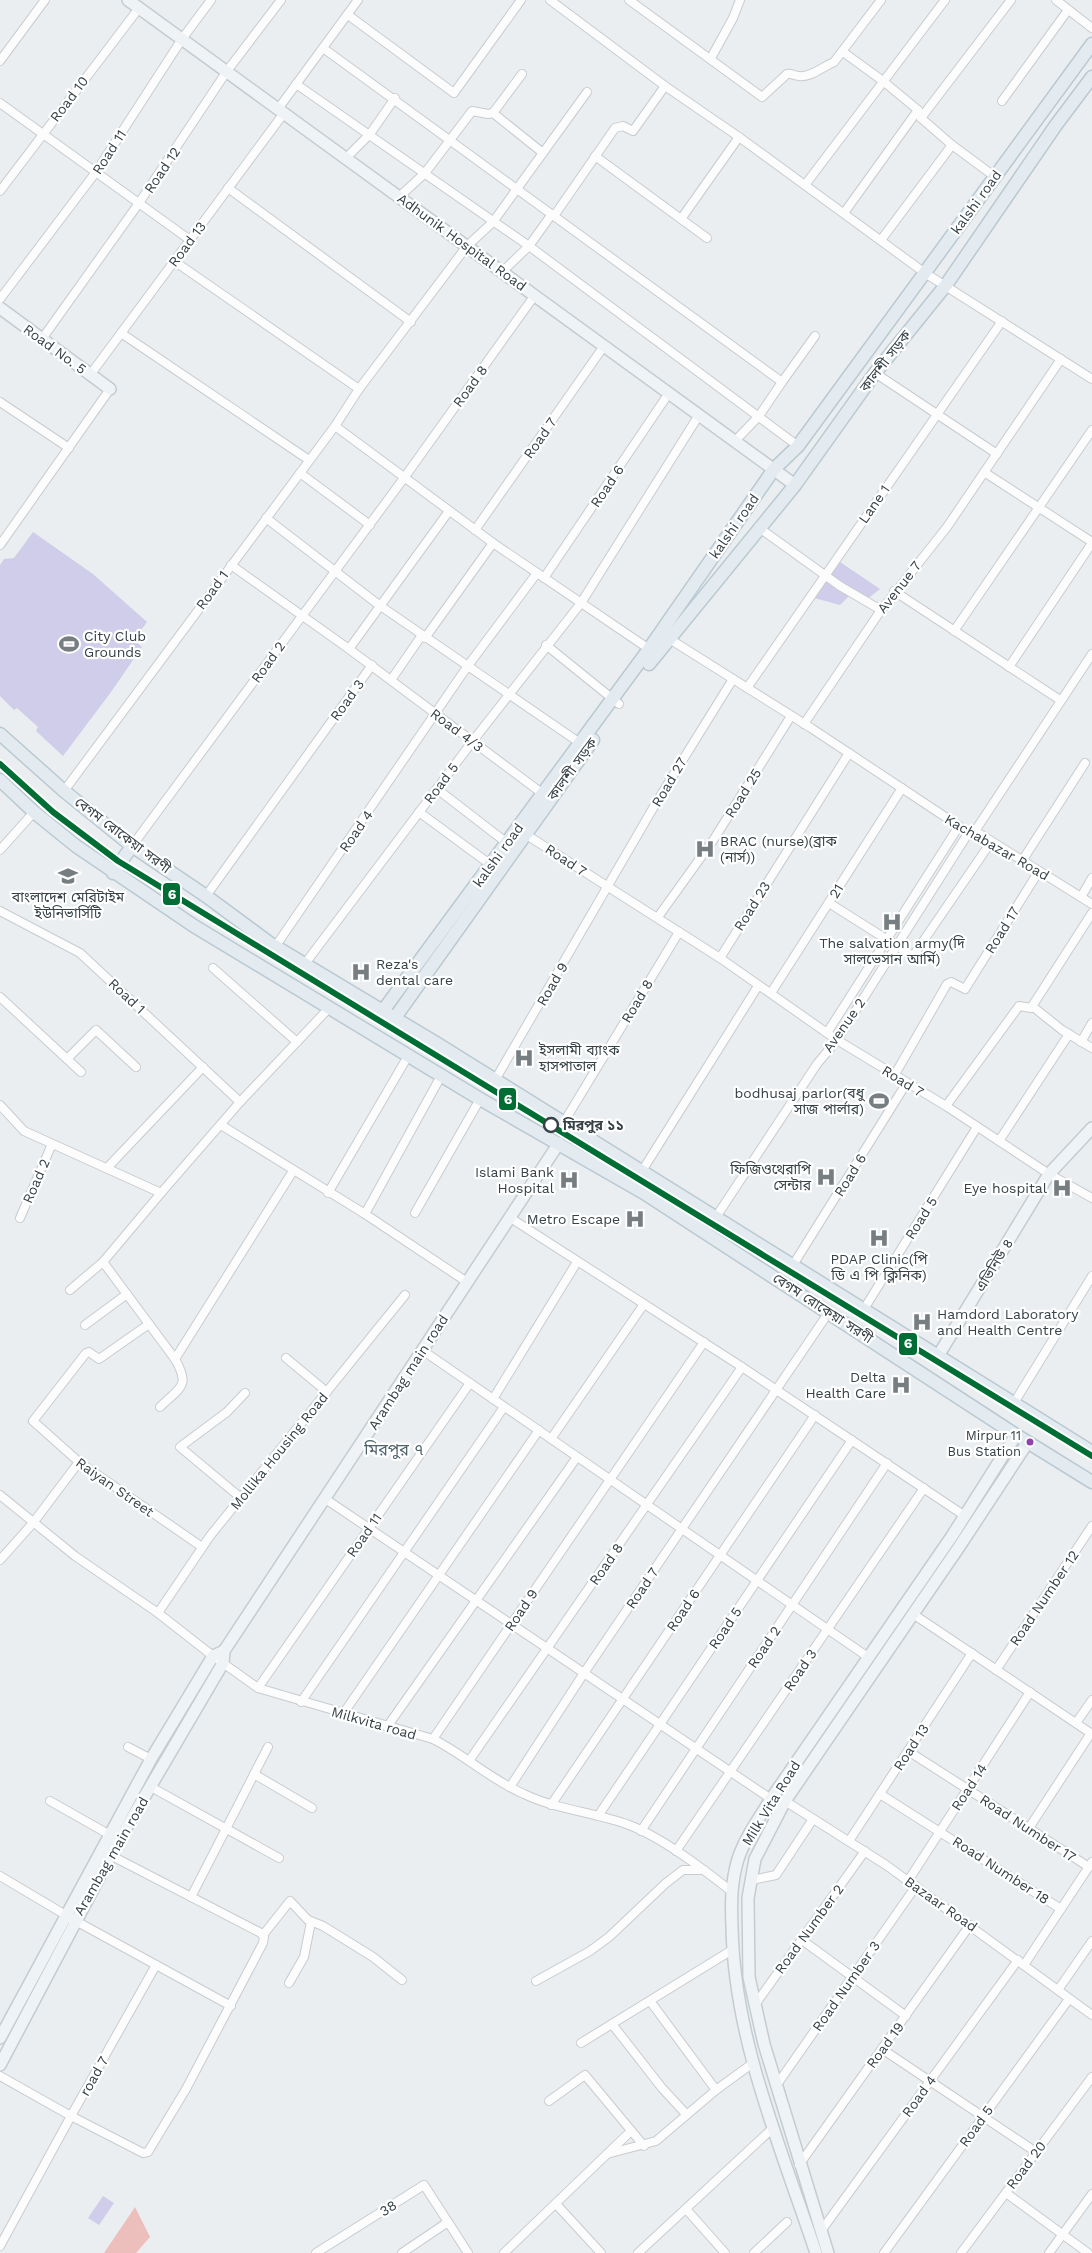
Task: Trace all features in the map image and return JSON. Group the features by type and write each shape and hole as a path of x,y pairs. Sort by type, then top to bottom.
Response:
{"main road":[{"name":"kalshi road","path":"382,1012 580,744 616,702 649,649 774,470 798,446 994,176 1090,51"},
{"name":"কালশী সড়ক","path":"394,1019 616,702 795,485 875,373 946,285 1056,125 1092,77"},
{"name":"বেগম রোকেয়া সরণী","path":"0,734 64,791 132,846 206,896 275,947 564,1122 938,1356 1091,1448"},
{"name":"বেগম রোকেয়া সরণী","path":"0,780 34,812 113,873 259,966 330,1007 441,1076 652,1198 1016,1435 1092,1482"},
{"path":"113,873 132,846"}],"street":[{"path":"0,61 45,0"},
{"name":"Road 11","path":"0,299 96,172 182,39 211,0"},
{"name":"Road 12","path":"42,339 139,203 227,71 281,0"},
{"name":"Road 13","path":"90,375 228,188 281,111 296,84 358,0"},
{"path":"348,15 454,93 521,0"},
{"path":"550,0 665,86 739,137 925,273 1092,379"},
{"path":"629,0 762,96 787,74 799,76 812,73 834,62 881,0"},
{"path":"711,58 733,18 740,0"},
{"path":"805,185 945,0"},
{"path":"844,213 1010,0"},
{"path":"1056,0 1092,28"},
{"name":"Adhunik Hospital Road","path":"133,2 795,485"},
{"name":"Road 10","path":"0,191 43,134 133,2"},
{"path":"1002,101 1068,10"},
{"path":"323,48 395,98 450,142 518,188 782,382"},
{"path":"843,52 884,81 952,145 994,176"},
{"path":"399,197 425,173 473,110 488,114 493,113 522,74"},
{"path":"296,84 529,246 798,446"},
{"path":"502,272 529,246 615,128 623,126 633,131 665,86"},
{"name":"Road 1","path":"64,791 335,426 359,389 468,246 493,222 587,92"},
{"path":"346,158 370,134 395,98"},
{"path":"0,103 190,240"},
{"path":"493,113 543,153"},
{"path":"681,220 739,137"},
{"path":"881,240 952,145"},
{"path":"594,156 707,238"},
{"path":"228,188 411,322"},
{"path":"174,261 359,389"},
{"name":"Road 8","path":"404,478 535,295"},
{"name":"Road No. 5","path":"1,312 42,339 110,389"},
{"name":"Lane 1","path":"747,688 1002,321"},
{"path":"121,333 309,460"},
{"path":"735,441 759,416 815,336"},
{"name":"Road 7","path":"475,530 604,346"},
{"name":"Avenue 7","path":"804,724 894,592 948,527 1061,359"},
{"path":"875,373 938,413 997,454"},
{"path":"0,545 110,389"},
{"name":"Road 6","path":"544,578 669,394"},
{"path":"0,402 69,448"},
{"path":"580,603 699,415"},
{"path":"335,426 493,543 649,649"},
{"path":"954,631 1092,430"},
{"path":"984,472 1040,507 1092,543 1009,667"},
{"path":"300,473 370,524"},
{"name":"Road 2","path":"132,846 404,478"},
{"path":"349,649 449,510"},
{"path":"266,518 379,605 580,744"},
{"path":"756,526 825,575 881,610"},
{"path":"391,680 493,543"},
{"name":"Road 3","path":"206,896 372,665 230,565"},
{"name":"Road 4","path":"275,947 467,667 537,573"},
{"path":"894,592 1060,700"},
{"name":"Road 5","path":"304,965 508,694 580,603"},
{"name":"Kachabazar Road","path":"668,638 849,753 959,826 991,842 1092,904"},
{"path":"546,646 616,702"},
{"name":"Avenue 2","path":"716,1217 816,1064 837,1040 896,947 1092,654"},
{"name":"Road 4/3","path":"372,665 543,794"},
{"name":"Road 27","path":"609,887 656,803 733,679"},
{"name":"Road 25","path":"658,917 714,839 791,716"},
{"name":"Road 23","path":"720,958 849,753"},
{"path":"1022,861 1085,763"},
{"name":"21","path":"770,993 902,788"},
{"path":"437,789 507,843"},
{"path":"0,850 34,812"},
{"path":"419,812 491,865"},
{"name":"Avenue 2","path":"827,1033 959,826"},
{"name":"Road 7","path":"525,834 658,917 837,1040 906,1084 946,1106 1049,1174"},
{"path":"829,903 910,956 916,954 991,842"},
{"name":"Road 17","path":"894,1076 947,984 950,982 965,989 1039,871"},
{"path":"1081,897 1092,878"},
{"name":"Road 9","path":"495,1080 609,887"},
{"name":"Road 1","path":"0,910 80,953 240,1102"},
{"path":"946,1106 1018,1008 1020,1006 1029,1010 1092,913"},
{"name":"Road 8","path":"564,1122 678,932"},
{"path":"213,968 297,1042"},
{"path":"642,1171 758,986"},
{"path":"0,997 81,1072"},
{"path":"1032,1006 1069,1034 1092,1048"},
{"path":"70,1290 103,1262 240,1102 330,1007"},
{"path":"1081,1042 1092,1023"},
{"path":"67,1059 96,1030 136,1067"},
{"path":"999,1141 1069,1034"},
{"path":"328,1193 408,1056"},
{"path":"107,1168 203,1067"},
{"path":"365,1214 441,1076"},
{"name":"Road 6","path":"793,1265 906,1084"},
{"path":"416,1213 480,1099"},
{"path":"0,1105 24,1132 162,1192"},
{"path":"221,1125 328,1193 365,1214 467,1282"},
{"name":"Road 5","path":"864,1309 977,1127"},
{"name":"এভিনিউ ৪","path":"938,1356 1049,1174 1092,1128"},
{"name":"Arambag main road","path":"0,2038 106,1853 151,1787 223,1664 224,1650 559,1143"},
{"name":"Road 2","path":"20,1218 52,1144"},
{"path":"176,1359 293,1171"},
{"path":"1049,1174 1092,1198"},
{"path":"509,1217 742,1366 965,1516"},
{"path":"103,1262 176,1359 184,1378 182,1385 160,1407"},
{"path":"493,1399 577,1262"},
{"path":"1014,1402 1092,1276"},
{"path":"85,1325 127,1294"},
{"name":"Mollika Housing Road","path":"158,1612 202,1547 405,1295"},
{"path":"551,1439 644,1304"},
{"name":"Road 7","path":"510,1788 584,1673 829,1312"},
{"name":"Raiyan Street","path":"149,1324 99,1359 89,1352 86,1354 33,1421 78,1462 202,1547"},
{"name":"Road 9","path":"433,1740 704,1342"},
{"path":"422,1350 868,1657"},
{"path":"286,1358 327,1392"},
{"name":"Road 8","path":"469,1761 742,1366"},
{"name":"Road 11","path":"258,1688 470,1383"},
{"path":"241,1498 180,1447 227,1412 245,1393"},
{"path":"301,1702 504,1407"},
{"name":"Road 6","path":"551,1805 815,1416"},
{"path":"343,1714 539,1430"},
{"name":"Milk Vita Road","path":"816,2253 753,2063 739,2008 732,1950 731,1892 739,1858 751,1831 771,1799 965,1516 1016,1435"},
{"name":"Road 5","path":"598,1816 852,1440"},
{"name":"Milk Vita Road","path":"828,2253 799,2165 754,2006 749,1977 747,1941 748,1898 755,1859 785,1801 1028,1442"},
{"path":"387,1728 576,1456"},
{"path":"0,1560 33,1523 78,1462"},
{"name":"Road 2","path":"641,1831 886,1463"},
{"name":"Road 3","path":"676,1851 924,1488"},
{"path":"0,1495 33,1523"},
{"path":"324,1498 771,1799"},
{"name":"Milkvita road","path":"33,1523 75,1556 158,1612 212,1656 258,1688 387,1728 433,1740 510,1788 551,1805 598,1816 641,1831 676,1851 704,1870 731,1892"},
{"name":"Road Number 12","path":"996,1670 1092,1526"},
{"path":"913,1614 1092,1733 1030,1828"},
{"path":"212,1656 224,1650"},
{"name":"Road 13","path":"849,1841 972,1653"},
{"name":"Arambag main road","path":"106,1853 110,1835 151,1759 212,1656"},
{"name":"Road 14","path":"908,1881 1030,1692"},
{"path":"1076,1723 1092,1700"},
{"path":"128,1747 151,1759"},
{"path":"191,1897 268,1747"},
{"name":"Road Number 17","path":"908,1751 1090,1865"},
{"path":"254,1774 312,1808"},
{"path":"151,1787 279,1858"},
{"name":"Road Number 18","path":"880,1794 1061,1909"},
{"path":"50,1801 110,1835"},
{"name":"Bazaar Road","path":"785,1801 865,1851 916,1886 1092,2014"},
{"path":"752,1880 776,1875 813,1819"},
{"name":"Road Number 2","path":"754,2006 865,1851"},
{"path":"106,1853 263,1936"},
{"name":"Road 4","path":"820,2231 930,2081 1061,1909 1090,1865"},
{"path":"536,1981 590,1951 609,1937 683,1870 704,1870"},
{"path":"0,1876 70,1918 231,2006"},
{"name":"Road Number 3","path":"776,2086 916,1886"},
{"path":"0,2076 71,2116 143,2153 148,2152 186,2089 231,2006 263,1943 263,1936 290,1901 311,1922 320,1924 373,1957 402,1980"},
{"name":"Arambag main road","path":"0,2065 70,1918"},
{"path":"289,1983 304,1957 311,1922"},
{"name":"Road 19","path":"799,2165 970,1925"},
{"path":"802,1940 906,2016"},
{"path":"1058,1990 1092,1941"},
{"path":"581,2044 732,1950"},
{"name":"road 7","path":"0,2246 156,1965"},
{"name":"Road 5","path":"884,2253 1069,1999"},
{"path":"650,2001 716,2090"},
{"path":"612,2024 662,2088 686,2114"},
{"path":"882,2049 1036,2152"},
{"path":"606,2154 644,2146 656,2141 686,2114 753,2063"},
{"path":"549,2101 584,2076 644,2146"},
{"name":"Road 20","path":"960,2253 1092,2077"},
{"path":"638,2253 774,2128"},
{"path":"504,2253 631,2130"},
{"name":"38","path":"316,2253 424,2185 448,2222"},
{"path":"1006,2193 1063,2235 1090,2252"},
{"path":"1049,2253 1092,2194"},
{"path":"556,2204 601,2253"},
{"path":"686,2209 725,2253"},
{"path":"402,2253 448,2222 468,2253"},
{"path":"754,2253 788,2222"}],"shaded area":[{"name":"City Club Grounds","path":"33,532 93,574 147,622 134,640 142,647 63,756 36,731 38,727 17,708 14,710 0,696 0,565 4,559 14,558"},
{"path":"840,562 880,589 866,600 851,594 840,605 814,598"},
{"path":"103,2196 114,2203 99,2225 88,2218"},
{"path":"135,2207 150,2237 136,2253 104,2253"}],"metro line":[{"name":"6","path":"0,764 53,812 118,861 1092,1456"}],"place":[{"name":"City Club Grounds","path":"69,644"},
{"name":"BRAC (nurse)(ব্রাক (নার্স))","path":"705,849"},
{"name":"বাংলাদেশ মেরিটাইম ইউনিভার্সিটি","path":"68,876"},
{"name":"The salvation army(দি সালভেসান আর্মি)","path":"892,922"},
{"name":"Reza's dental care","path":"361,972"},
{"name":"ইসলামী ব্যাংক হাসপাতাল","path":"524,1058"},
{"name":"bodhusaj parlor(বধু সাজ পার্লার)","path":"879,1101"},
{"name":"মিরপুর ১১","path":"551,1125"},
{"name":"ফিজিওথেরাপি সেন্টার","path":"826,1177"},
{"name":"Islami Bank Hospital","path":"569,1180"},
{"name":"Eye hospital","path":"1062,1188"},
{"name":"Metro Escape","path":"635,1219"},
{"name":"PDAP Clinic(পি ডি এ পি ক্লিনিক)","path":"879,1238"},
{"name":"Hamdord Laboratory and Health Centre","path":"922,1322"},
{"name":"Delta Health Care","path":"901,1385"},
{"name":"Mirpur 11 Bus Station","path":"1030,1442"}],"district":[{"name":"মিরপুর ৭","path":"394,1449"}]}
